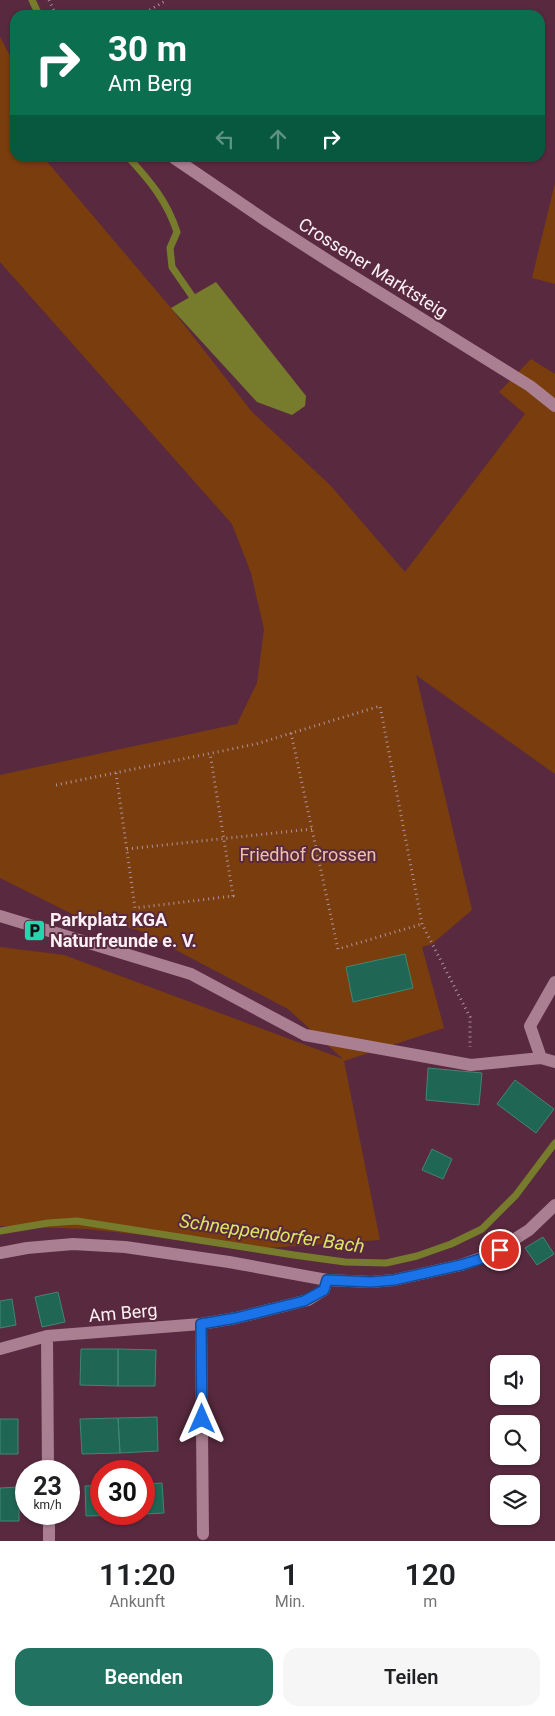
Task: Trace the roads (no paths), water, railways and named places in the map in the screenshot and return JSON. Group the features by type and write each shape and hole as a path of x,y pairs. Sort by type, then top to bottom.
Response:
{"street":[{"name":"Crossener Marktsteig","path":"180,162 268,222 530,386 555,406"},
{"path":"0,916 191,974 305,1035 471,1065 541,1058 555,1062"},
{"path":"541,1058 530,1026 555,982"},
{"path":"0,1253 27,1248 73,1244 124,1248 229,1262 327,1280 371,1282 394,1280 461,1265 490,1256 529,1230 555,1205"},
{"name":"Am Berg","path":"0,1349 47,1336 201,1324 236,1318 308,1300 324,1290 327,1280"},
{"path":"201,1324 202,1534"},
{"path":"47,1336 48,1460"},
{"path":"48,1525 49,1541"}],"waterway":[{"path":"32,0 37,10"},
{"path":"133,162 157,192 173,221 177,232 170,248 172,267 192,296"},
{"name":"Schneppendorfer Bach","path":"0,1231 48,1223 77,1221 345,1262 386,1263 417,1256 451,1244 482,1229 516,1195 555,1143"}],"place":[{"name":"Parkplatz KGA Naturfreunde e. V.","path":"34,930"}],"park label":[{"name":"Friedhof Crossen","path":"308,855"}]}
